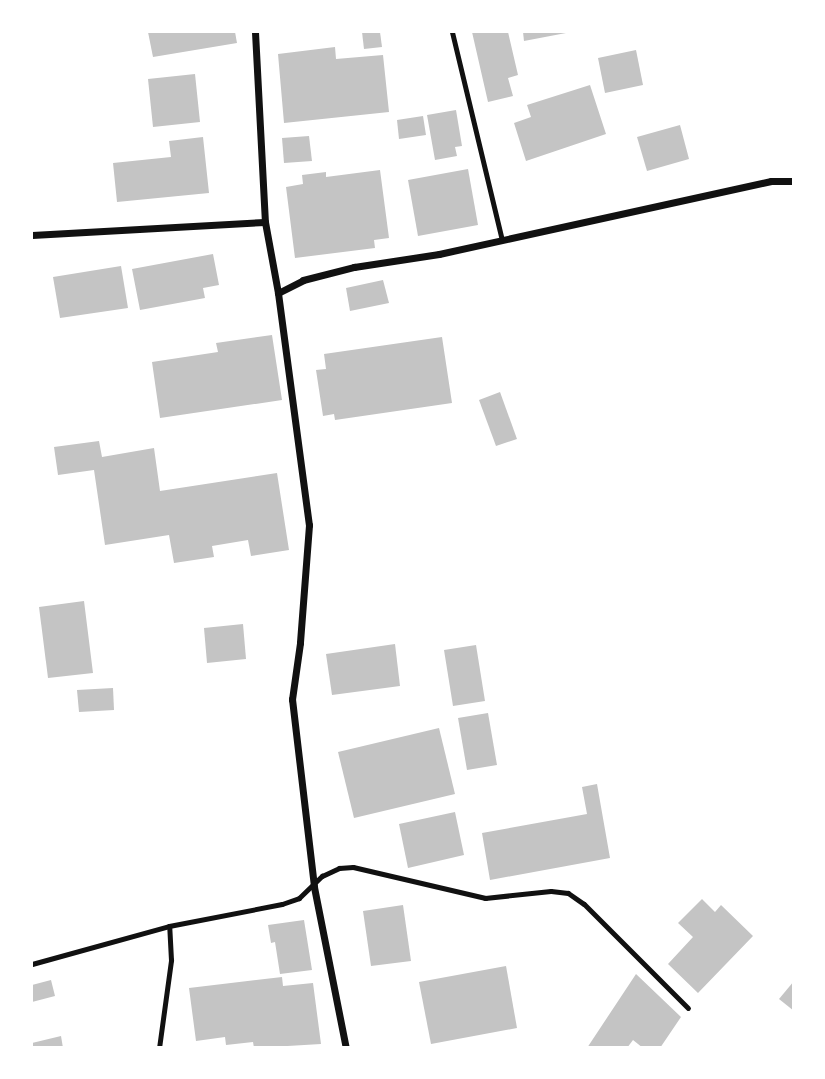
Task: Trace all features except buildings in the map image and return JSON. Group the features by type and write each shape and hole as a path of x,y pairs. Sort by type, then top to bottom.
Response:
{"street":[{"path":"255,32 265,222 278,293 309,525 300,643 292,699 314,887 346,1048"},
{"path":"278,293 303,280 354,267 502,240 771,181 793,181"},
{"path":"32,235 265,222"}],"lane":[{"path":"452,32 502,240"},
{"path":"32,964 169,926 282,904 299,898 314,887 322,876 338,868 353,867 485,898 551,891 568,892 584,904 688,1008"},
{"path":"159,1048 171,960 169,926"}]}
